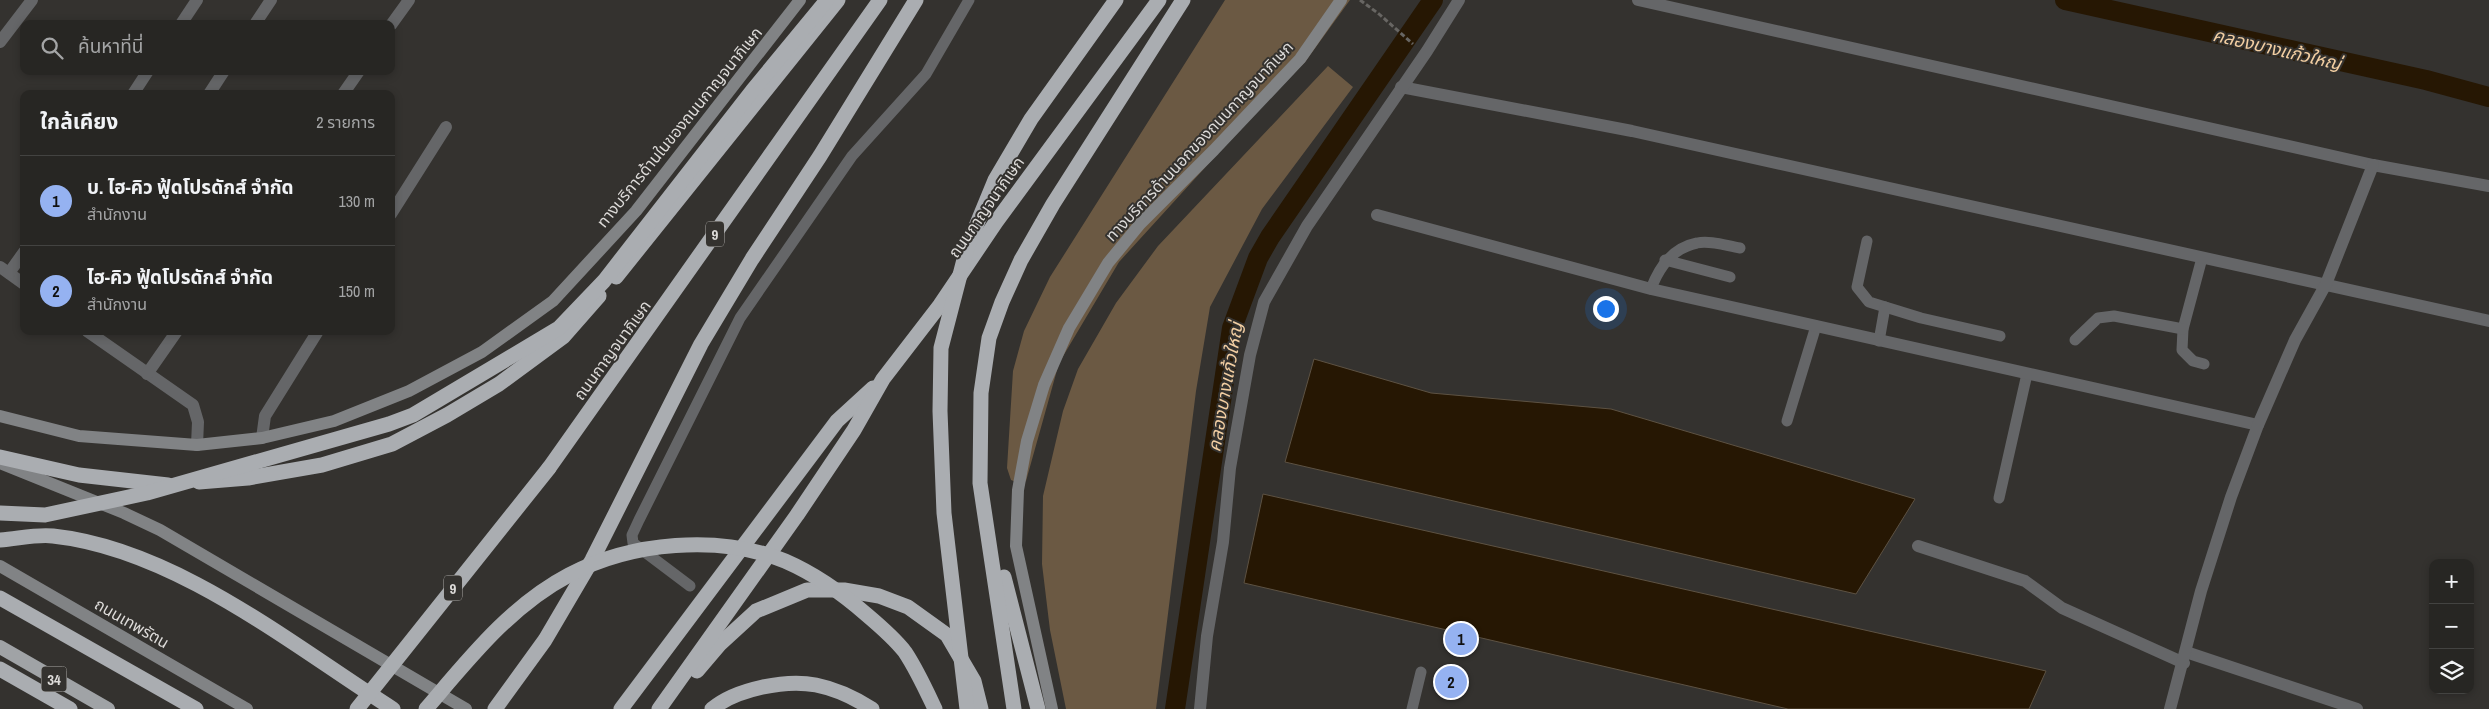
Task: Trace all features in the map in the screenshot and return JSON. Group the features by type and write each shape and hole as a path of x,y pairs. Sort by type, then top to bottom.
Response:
{"highway":[{"path":"0,513 46,515 147,493 389,424 413,415 559,328 604,281 752,92 828,0"},
{"path":"0,457 79,475 160,486 248,478 322,465 392,444 447,415 499,384 563,337 646,240 838,0"},
{"name":"ถนนกาญจนาภิเษก","path":"357,709 549,468 880,0"},
{"path":"495,709 545,640 592,560 701,344 752,259 820,156 916,0"},
{"path":"967,709 944,513 940,411 941,348 967,248 995,180 1031,119 1116,0"},
{"name":"ถนนกาญจนาภิเษก","path":"659,709 797,515 854,430 883,379 940,304 996,222 1159,0"},
{"path":"1014,709 980,483 981,393 989,338 1002,302 1021,260 1053,204 1183,0"},
{"path":"621,709 838,420 883,379"},
{"path":"980,483 1038,709"},
{"path":"0,540 52,536 108,547 165,569 220,595 393,709"},
{"path":"426,709 480,644 536,596 568,575 606,558 658,548 706,545 753,552 784,561 812,574 853,602 904,651 935,709"},
{"path":"666,709 720,644 756,611 807,590 844,590 879,596 908,607 947,634 974,681 981,709"},
{"path":"0,598 196,709"},
{"name":"34","path":"0,647 108,709"},
{"path":"0,670 70,709"},
{"path":"712,709 743,692 777,684 815,684 850,696 872,709"}],"main road":[{"name":"ทางบริการด้านในของถนนกาญจนาภิเษก","path":"0,416 80,436 197,445 262,438 334,421 408,391 482,352 553,301 636,211 800,0"},
{"name":"ทางบริการด้านนอกของถนนกาญจนาภิเษก","path":"1052,709 1016,546 1018,490 1027,441 1044,384 1069,328 1108,263 1140,224 1214,150 1300,58 1341,0"},
{"path":"0,463 124,513 160,530 466,709"},
{"name":"ถนนเทพรัตน","path":"0,566 247,709"}],"street":[{"path":"2,34 32,0"},
{"path":"184,20 197,0"},
{"path":"258,20 271,0"},
{"path":"395,20 409,0"},
{"path":"1200,709 1208,636 1223,542 1230,468 1250,355 1264,302 1307,226 1459,0"},
{"path":"1638,0 2373,165 2489,186"},
{"path":"136,90 145,75"},
{"path":"212,90 221,75"},
{"path":"346,90 356,75"},
{"path":"1401,86 1632,131 2326,284 2489,322"},
{"path":"395,208 446,127"},
{"path":"2170,709 2185,658 2201,591 2231,497 2258,425 2295,340 2326,284 2373,165"},
{"path":"1377,215 1651,289 2258,425"},
{"path":"20,256 5,270 20,281"},
{"path":"93,335 193,405 198,422 197,445"},
{"path":"147,374 174,335"},
{"path":"262,438 265,416 316,335"},
{"path":"1918,546 2025,581 2062,608 2185,658 2357,709"}],"lane":[{"path":"690,586 633,543 632,535 638,520 740,318 852,156 926,74 969,0"},
{"path":"1867,241 1857,287 1869,302 1921,318 2000,336"},
{"path":"1651,289 1659,268 1665,260 1696,243 1740,248"},
{"path":"2202,258 2184,329 2182,350 2193,360 2204,364"},
{"path":"1665,260 1730,277"},
{"path":"1879,340 1884,307"},
{"path":"2075,340 2098,318 2114,316 2184,329"},
{"path":"1787,420 1816,326"},
{"path":"1999,498 2027,374"},
{"path":"1412,709 1421,672"}],"path":[{"path":"1360,0 1416,47"}],"shaded area":[{"path":"1225,0 1350,0 1305,62 1242,127 1119,262 1059,363 1026,481 1021,484 1011,480 1007,468 1013,371 1024,331 1050,277"},
{"path":"1328,66 1353,87 1262,209 1210,307 1196,391 1156,709 1066,709 1050,630 1042,564 1043,496 1063,411 1078,369 1116,303 1158,246"},
{"path":"1314,359 1431,393 1611,409 1915,499 1856,594 1285,462"},
{"path":"1263,494 2046,671 2029,709 1788,709 1244,583"}],"waterway":[{"name":"คลองบางแก้วใหญ่","path":"1175,709 1232,328 1258,258 1270,237 1433,0"},
{"name":"คลองบางแก้วใหญ่","path":"2065,0 2426,80 2489,97"}],"place":[{"name":"บ. ไฮ-คิว ฟู้ดโปรดักส์ จำกัด","path":"1461,639"},
{"name":"ไฮ-คิว ฟู้ดโปรดักส์ จำกัด","path":"1451,682"}]}
